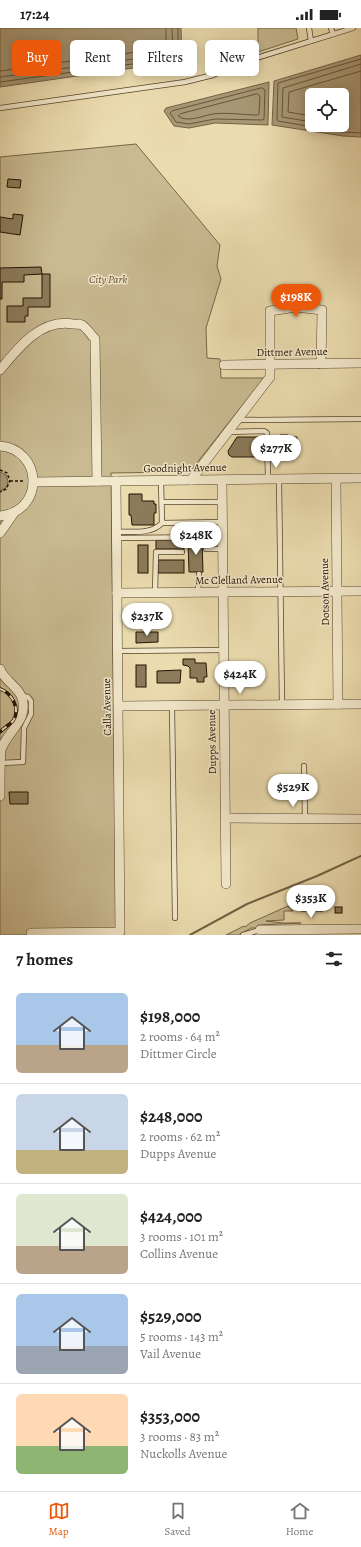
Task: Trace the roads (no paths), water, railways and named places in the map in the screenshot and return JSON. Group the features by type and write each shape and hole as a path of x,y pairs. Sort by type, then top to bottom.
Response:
{"street":[{"path":"192,480 270,377 270,311 296,307 322,310 321,364"},
{"path":"0,370 28,339 42,329 53,324 68,323 82,325 95,339 97,481"},
{"name":"Dittmer Avenue","path":"224,366 361,363"},
{"path":"0,446 13,449 23,457 32,470 31,495 28,501 14,513 0,533"},
{"name":"Goodnight Avenue","path":"31,481 361,478"},
{"name":"Dotson Avenue","path":"336,479 338,704"},
{"name":"Dupps Avenue","path":"222,480 226,884"},
{"name":"Calla Avenue","path":"31,933 120,932 116,481"},
{"path":"0,516 14,513"},
{"name":"Mc Clelland Avenue","path":"117,593 361,591"},
{"path":"0,669 3,676 22,696 23,714 0,751 0,796"},
{"path":"119,706 361,704"},
{"path":"226,818 361,819"},
{"path":"260,930 361,929"}],"lane":[{"path":"309,28 311,41"},
{"path":"331,28 333,34"},
{"path":"0,108 185,82 213,75 250,60 353,28"},
{"path":"237,420 361,419"},
{"path":"228,432 266,432 268,479"},
{"path":"279,479 282,704"},
{"path":"116,535 145,531 158,527 162,522 161,480"},
{"path":"162,502 223,502"},
{"path":"162,522 223,522"},
{"path":"145,531 145,538"},
{"path":"116,535 145,538 223,537"},
{"path":"206,549 223,549"},
{"path":"156,592 156,552 182,552"},
{"path":"198,592 199,574"},
{"path":"118,651 224,650"},
{"path":"0,763 24,762 24,728 29,720 32,706 28,696 22,696"},
{"path":"172,706 175,918"},
{"path":"304,766 305,819"},
{"path":"243,935 260,930"}],"water":[{"path":"0,28 181,28 181,40 133,40 133,68 125,69 125,40 70,40 70,76 77,76 0,87"},
{"path":"361,55 361,137 317,132 349,132 349,88 305,88 305,130 272,125 274,81"},
{"path":"269,82 268,125 215,123 189,128 174,126 164,111 166,108"},
{"path":"0,472 6,475 8,481 7,487 0,491"}],"waterway":[{"path":"190,935 247,904 317,876 361,856"}],"railway":[{"path":"0,689 8,694 16,707 13,721 0,732"}],"park label":[{"name":"City Park","path":"108,279"}]}
